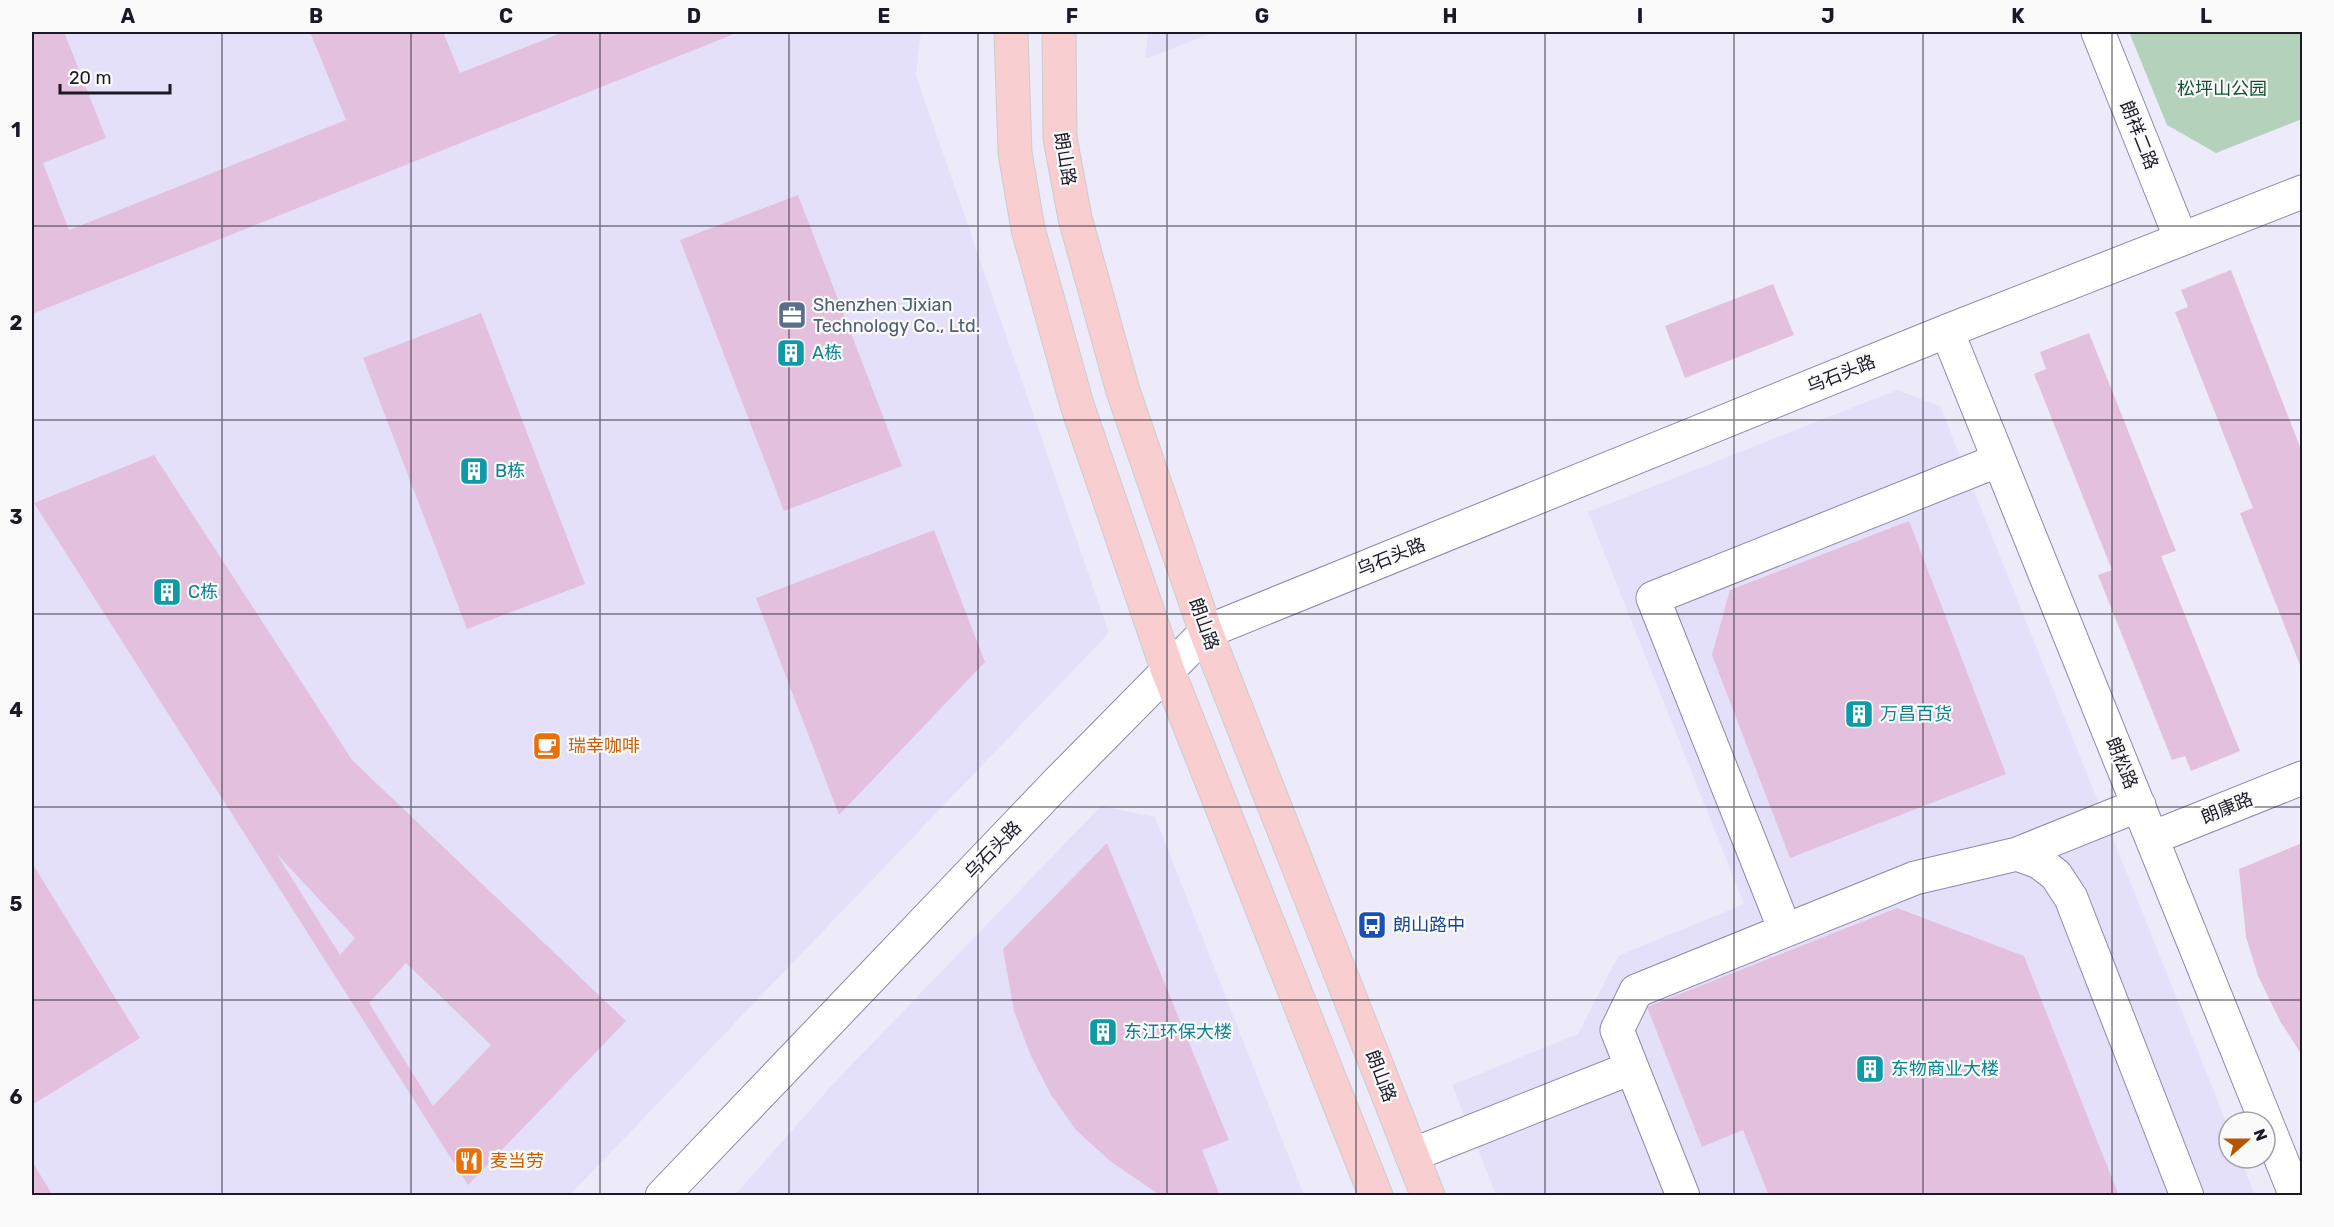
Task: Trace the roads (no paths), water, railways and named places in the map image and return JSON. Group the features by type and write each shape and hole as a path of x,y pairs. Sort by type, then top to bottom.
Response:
{"main road":[{"path":"1011,32 1015,153 1028,229 1077,405 1168,671 1376,1196"},
{"name":"朗山路","path":"1059,32 1060,138 1075,218 1123,390 1206,632 1428,1196"}],"street":[{"name":"朗祥二路","path":"2098,32 2181,240"},
{"name":"乌石头路","path":"662,1196 1206,632 1947,331 2302,192"},
{"name":"朗松路","path":"1947,331 2296,1196"},
{"path":"1785,930 1653,598 1999,460"},
{"name":"朗康路","path":"2152,838 2302,778"},
{"path":"1683,1196 1617,1030 1636,991 1915,878 2017,854 2139,805"},
{"path":"2017,854 2039,862 2056,875 2071,898 2187,1196"},
{"path":"1412,1155 1631,1068"}],"place":[{"name":"Shenzhen Jixian Technology Co., Ltd.","path":"792,315"},
{"name":"A栋","path":"791,353"},
{"name":"B栋","path":"474,471"},
{"name":"C栋","path":"167,592"},
{"name":"万昌百货","path":"1859,714"},
{"name":"瑞幸咖啡","path":"547,746"},
{"name":"朗山路中","path":"1372,925"},
{"name":"东江环保大楼","path":"1103,1032"},
{"name":"东物商业大楼","path":"1870,1069"},
{"name":"麦当劳","path":"469,1161"}],"park label":[{"name":"松坪山公园","path":"2222,89"}]}
